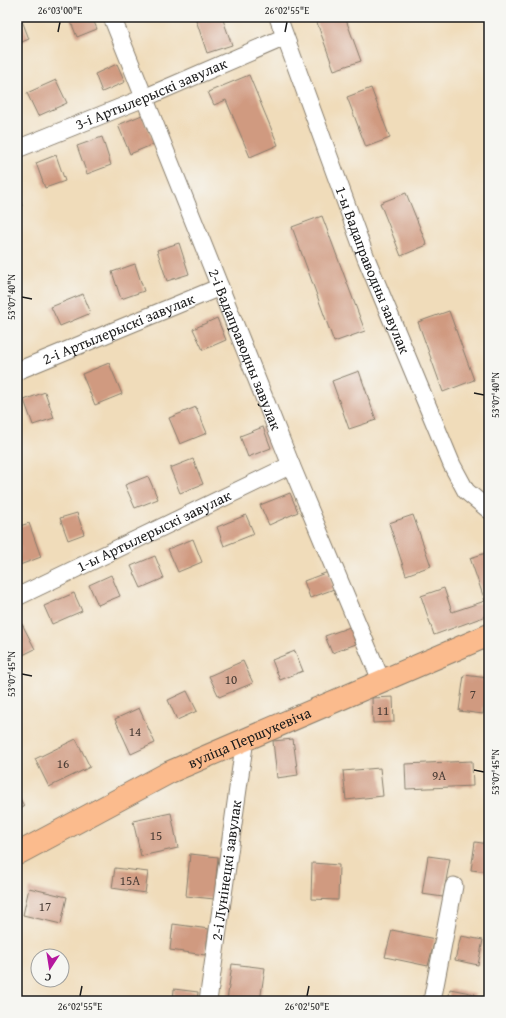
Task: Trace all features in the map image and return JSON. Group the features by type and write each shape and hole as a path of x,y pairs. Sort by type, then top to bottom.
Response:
{"main road":[{"name":"вуліца Першукевіча","path":"17,854 170,772 489,634"}],"street":[{"name":"2-і Вадаправодны завулак","path":"112,17 291,465 381,680"},
{"name":"1-ы Вадаправодны завулак","path":"278,17 366,258 452,465 466,492 489,510"},
{"name":"3-і Артылерыскі завулак","path":"17,149 144,98 285,38"},
{"name":"2-і Артылерыскі завулак","path":"17,371 220,287"},
{"name":"1-ы Артылерыскі завулак","path":"17,597 291,465"},
{"name":"2-і Лунінецкі завулак","path":"208,1001 245,739"},
{"path":"432,1001 454,886"}],"building":[{"path":"69,17 92,17 97,29 77,37"},
{"path":"195,17 222,17 232,45 207,53"},
{"path":"315,17 345,17 361,61 334,70"},
{"path":"21,18 29,39 17,44 17,19"},
{"path":"117,64 125,82 102,92 95,74"},
{"path":"249,75 278,145 250,157 226,100 214,105 208,92"},
{"path":"56,80 67,103 38,116 27,93"},
{"path":"371,88 390,138 366,147 347,97"},
{"path":"142,115 154,144 130,154 118,125"},
{"path":"102,137 111,165 87,174 77,146"},
{"path":"56,155 65,181 45,188 36,163"},
{"path":"17,192 22,206 17,208"},
{"path":"406,193 427,245 401,256 380,203"},
{"path":"322,216 365,331 334,342 292,227"},
{"path":"179,243 189,274 167,281 157,250"},
{"path":"135,264 144,291 121,299 112,272"},
{"path":"83,294 91,313 60,326 51,307"},
{"path":"449,311 474,380 443,392 418,322"},
{"path":"217,318 226,340 203,350 193,329"},
{"path":"109,363 122,394 95,405 82,374"},
{"path":"359,371 376,420 349,429 332,381"},
{"path":"45,392 54,418 33,425 24,400"},
{"path":"196,407 207,433 180,444 169,418"},
{"path":"263,427 271,448 248,457 240,436"},
{"path":"193,459 203,484 180,493 170,468"},
{"path":"148,476 158,499 135,508 125,485"},
{"path":"290,493 298,512 269,525 260,505"},
{"path":"77,513 84,534 68,540 60,518"},
{"path":"246,515 254,534 224,546 217,527"},
{"path":"413,515 431,566 406,575 389,523"},
{"path":"29,523 41,557 17,566 17,527"},
{"path":"193,539 202,562 178,572 168,549"},
{"path":"489,552 489,615 434,635 421,596 444,588 452,612 485,601 470,558"},
{"path":"155,556 164,578 141,588 131,566"},
{"path":"328,572 334,589 310,598 304,581"},
{"path":"111,575 120,596 98,605 89,585"},
{"path":"74,593 82,611 52,624 44,606"},
{"path":"22,624 35,649 17,658 17,626"},
{"path":"350,627 356,644 332,653 325,636"},
{"path":"295,651 303,671 280,680 272,660"},
{"path":"243,661 253,683 219,697 209,676"},
{"path":"464,675 488,678 483,714 459,711"},
{"path":"187,691 197,711 177,720 168,700"},
{"path":"393,697 394,722 373,723 372,698"},
{"path":"139,708 155,743 131,754 115,719"},
{"path":"76,739 90,767 49,787 35,759"},
{"path":"293,739 298,775 277,778 273,741"},
{"path":"472,761 473,786 406,789 405,764"},
{"path":"380,768 383,796 346,800 343,771"},
{"path":"17,793 24,806 17,810"},
{"path":"171,813 178,848 141,856 133,821"},
{"path":"475,842 489,844 489,872 471,870"},
{"path":"190,854 218,857 214,899 186,896"},
{"path":"428,856 450,859 443,897 422,894"},
{"path":"312,863 339,865 338,900 311,899"},
{"path":"115,868 148,872 145,893 112,888"},
{"path":"29,888 67,897 61,924 23,915"},
{"path":"173,924 209,929 205,955 170,950"},
{"path":"392,930 435,939 428,966 385,957"},
{"path":"461,936 483,940 478,965 455,960"},
{"path":"232,964 265,968 260,1001 227,1001"},
{"path":"174,989 198,992 197,1001 173,1001"},
{"path":"450,989 475,994 473,1001 448,1001"}]}
